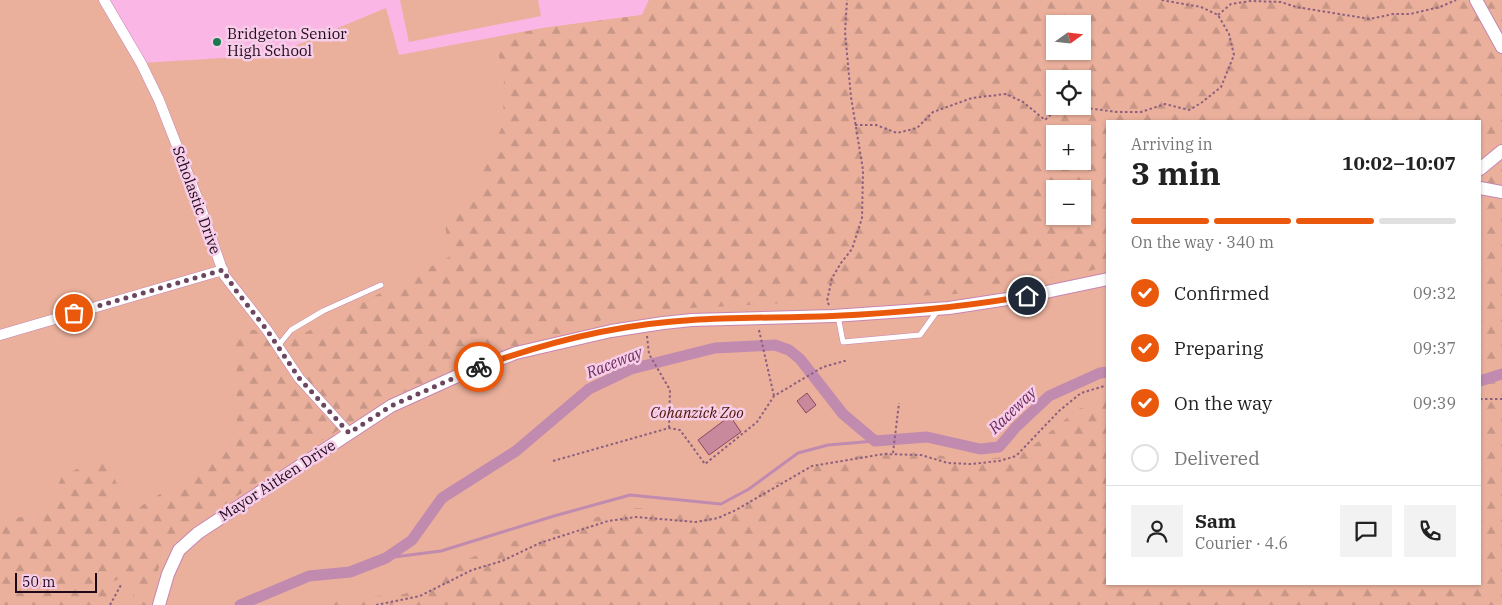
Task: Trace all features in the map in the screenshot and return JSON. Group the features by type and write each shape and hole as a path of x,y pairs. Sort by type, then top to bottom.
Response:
{"street":[{"name":"Scholastic Drive","path":"104,0 141,63 159,100 223,270 305,385 349,433"},
{"path":"1476,0 1502,47"},
{"path":"1481,168 1502,151"},
{"path":"1481,188 1502,192"},
{"path":"0,335 223,270"},
{"name":"Mayor Aitken Drive","path":"159,605 168,574 179,550 198,532 391,406 464,373 516,354 611,331 692,320 836,316 939,308 1027,296 1106,279"}],"lane":[{"path":"278,347 291,330 323,311 380,285"},
{"path":"836,316 843,342 920,335 939,308"}],"path":[{"path":"836,316 827,301 832,278 852,248 862,218 863,170 847,70 845,32 847,0"},
{"path":"855,125 876,125 897,133 917,128 933,112 964,100 1006,94 1023,102 1044,120 1059,107 1140,112 1165,104 1189,110 1201,103 1220,87 1234,55 1229,34 1218,15 1201,7 1161,0"},
{"path":"1218,15 1231,4 1281,2 1296,7 1370,19 1392,14 1410,14 1456,0"},
{"path":"758,326 774,396"},
{"path":"646,334 650,354 670,390 669,428"},
{"path":"553,461 669,428 680,430 706,464 757,422 774,396 820,368 848,360"},
{"path":"376,605 420,596 472,570 502,562 540,542 608,521 636,518 696,522 718,518 736,510 812,466 884,454 921,455 948,463 972,464 999,461 1016,456 1060,411 1082,394 1106,386"},
{"path":"1481,399 1502,399"},
{"path":"893,454 899,403"},
{"path":"110,605 122,583"}],"green space":[{"name":"Cohanzick Zoo","path":"0,0 104,0 141,63 273,55 386,8 399,55 543,28 642,15 649,0 1502,0 1502,605 0,605"},
{"path":"400,0 538,0 541,16 409,42"},
{"path":"649,0 1502,0 1502,605 329,605 336,599 404,594 436,580 468,559 504,544 589,520 625,507 710,514 738,503 815,462 899,450 973,460 1004,457 1034,445 1078,409 1106,399 1106,585 1481,585 1481,120 1106,120 1106,266 1089,271 955,294 691,308 620,315 554,338 502,350 392,397 292,459 215,511 165,550 146,605 133,605 133,574 111,582 105,605 0,605 0,522 47,511 62,476 107,455 127,515 237,445 236,326 293,339 449,257 444,215 479,182 503,124 504,75 494,38 543,28 642,15"}],"building":[{"path":"807,393 816,405 806,413 797,401"},
{"path":"730,416 741,432 709,455 698,440"}],"waterway":[{"name":"Raceway","path":"240,605 309,576 350,572 386,558 412,540 442,498 516,451 589,389 631,369 715,348 775,345 789,350 800,359 843,414 875,441 927,437 980,449 999,447 1016,427 1049,396 1100,373 1106,372"},
{"name":"Raceway","path":"1481,381 1502,374"},
{"name":"Raceway","path":"386,558 441,551 630,495 721,504 749,489 798,453 828,445 875,441"}],"way so far":[{"path":"74,313 223,270 224,275 267,330 299,378 349,433 391,406 479,367"}],"place":[{"name":"Bridgeton Senior High School","path":"217,42"}],"route":[{"path":"479,367 516,354 558,343 611,331 663,323 692,320 904,312 949,308 1027,296"}]}
